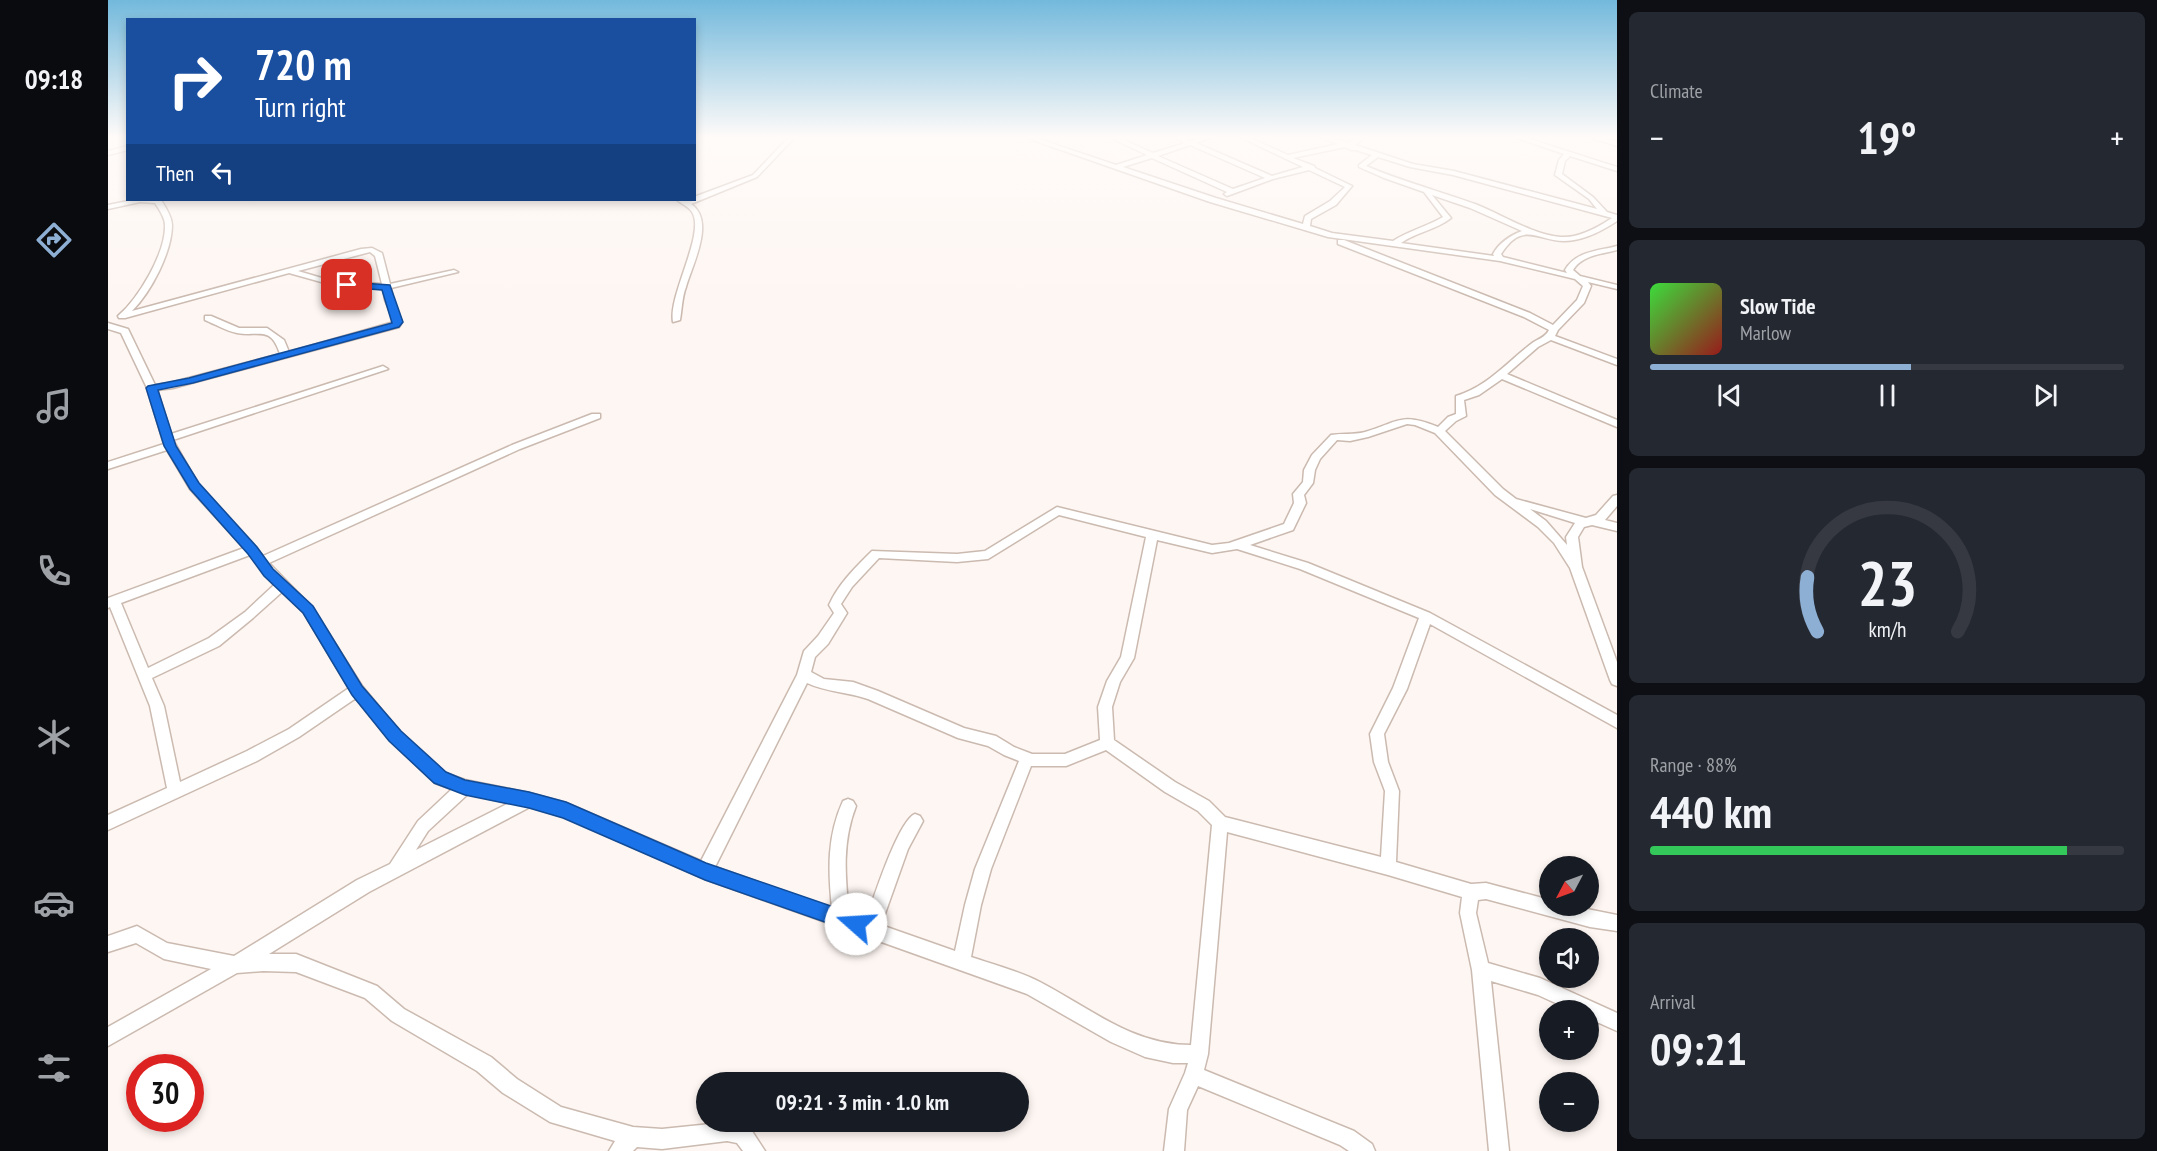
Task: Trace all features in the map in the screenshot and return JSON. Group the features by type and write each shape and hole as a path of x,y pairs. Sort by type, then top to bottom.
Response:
{"street":[{"path":"696,197 712,191"},
{"path":"1187,191 1322,232 1393,245 1500,259 1584,282 1617,286"},
{"path":"1214,200 1237,191"},
{"path":"1306,228 1308,218 1333,203 1346,191"},
{"path":"1393,245 1407,235 1431,227 1447,218 1440,206 1425,191"},
{"path":"1426,191 1505,219 1528,231 1562,239 1598,230 1615,220 1581,191"},
{"path":"1522,191 1604,213"},
{"path":"108,207 135,201"},
{"path":"122,316 138,301 162,251 169,223 158,201"},
{"path":"676,320 681,288 693,260 699,219 694,209 684,201"},
{"path":"1500,259 1497,254 1498,250 1523,232 1528,231"},
{"path":"1322,232 1369,254 1519,311 1552,333 1617,362"},
{"path":"1584,282 1569,270 1572,265 1580,258 1617,248"},
{"path":"108,321 353,252 372,250 379,255 389,300 398,322 396,325 190,381 152,388"},
{"path":"290,271 332,283 387,287 454,273"},
{"path":"1439,430 1452,419 1461,416 1460,398 1476,393 1552,333 1581,301 1584,282"},
{"path":"208,318 238,331 264,330 280,342 285,354"},
{"path":"108,326 125,331 152,388 169,442 194,486 282,585 308,610 357,690 395,736 440,778 465,787 566,810 705,871 1032,987 1117,1036 1145,1048 1173,1054 1199,1054"},
{"path":"108,466 169,442 383,369"},
{"path":"1501,375 1617,424"},
{"path":"261,562 516,447 596,416"},
{"path":"705,871 804,675 809,655 823,640 841,613 835,605 840,593 847,582 876,554 957,558 988,555 1057,511 1212,549 1237,545 1289,528 1300,503 1298,494 1308,483 1307,471 1319,453 1335,437 1350,438 1368,434 1406,421 1417,422 1439,430 1508,499 1542,524 1558,540 1576,567"},
{"path":"1508,499 1590,522 1617,527"},
{"path":"1617,499 1606,513 1590,522 1580,524 1572,537 1576,567 1617,680"},
{"path":"1107,743 1105,707 1114,681 1127,658 1152,534"},
{"path":"1237,545 1304,566 1426,616 1617,722"},
{"path":"175,792 157,706 111,602 252,550"},
{"path":"144,676 214,642 282,585"},
{"path":"1388,867 1392,791 1381,762 1377,734 1400,689 1426,616"},
{"path":"804,675 822,684 853,688 873,695 963,734 991,740 1026,758 1051,762 1066,760 1107,743"},
{"path":"108,823 294,733 357,690"},
{"path":"1107,743 1171,788 1213,812 1220,823 1199,1054 1194,1075 1178,1109 1174,1151"},
{"path":"962,961 983,869 1026,758"},
{"path":"395,868 423,826 465,787"},
{"path":"108,1037 234,965 395,868 529,800"},
{"path":"841,918 837,874 837,836 848,806"},
{"path":"872,929 901,846 915,821"},
{"path":"1220,823 1388,867 1471,892 1486,891 1590,920 1617,923"},
{"path":"1471,892 1468,913 1481,969 1499,1151"},
{"path":"108,944 137,934 164,951 234,965 263,962 296,963 371,992 398,1015 484,1064 510,1086 557,1115 633,1137 662,1139 727,1131 743,1135 755,1151"},
{"path":"1481,969 1540,987 1617,1022"},
{"path":"1194,1075 1347,1138 1365,1151"},
{"path":"619,1151 633,1137"}],"route":[{"path":"347,285 387,287 389,300 398,322 396,325 304,348 190,381 152,388 170,446 194,486 269,572 308,610 357,690 395,736 440,778 465,787 566,810 705,871 856,924"}]}
